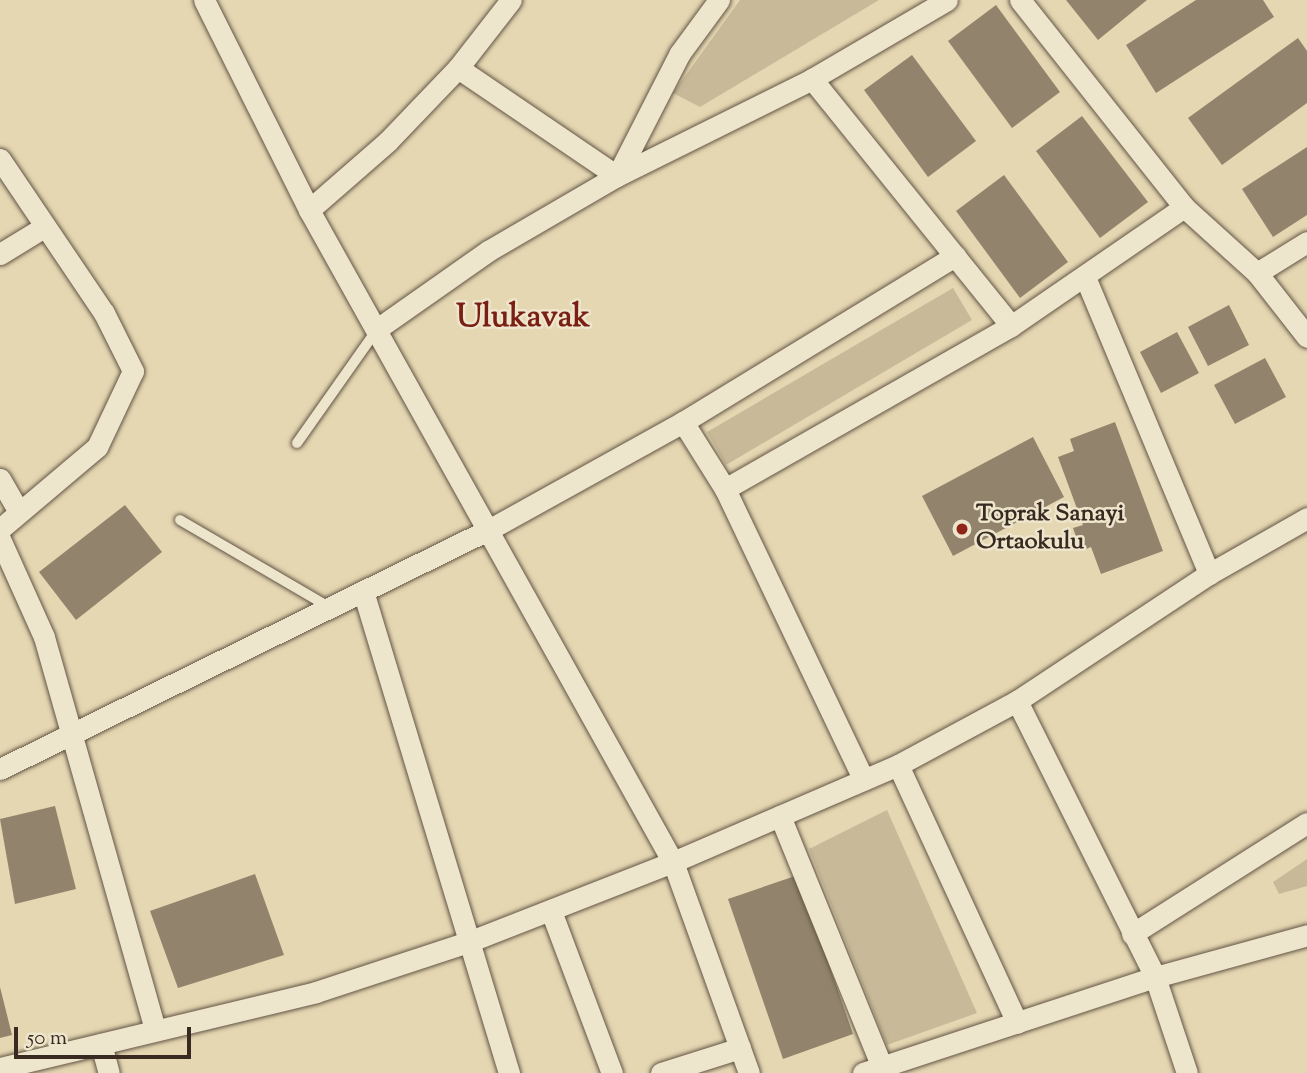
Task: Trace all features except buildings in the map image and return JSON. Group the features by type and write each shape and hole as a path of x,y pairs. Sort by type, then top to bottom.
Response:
{"street":[{"path":"309,210 388,141 458,68 510,0"},
{"path":"617,176 680,53 719,0"},
{"path":"377,329 488,251 617,176 812,79 947,0"},
{"path":"1020,0 1184,207 1257,273 1307,337"},
{"path":"207,2 309,210 490,529 673,862 749,1073"},
{"path":"458,68 617,176"},
{"path":"812,79 1011,326"},
{"path":"0,159 104,313 133,371 97,447 0,529"},
{"path":"725,489 1011,326 1184,207"},
{"path":"0,254 44,227"},
{"path":"1257,273 1307,242"},
{"path":"0,769 74,737 490,529 683,422 955,256"},
{"path":"1085,276 1209,574"},
{"path":"683,422 725,489 863,780"},
{"path":"0,479 19,512"},
{"path":"0,1068 101,1044 154,1027 316,992 471,941 673,862 898,765 1017,701 1209,574 1307,518"},
{"path":"0,539 44,638 154,1027"},
{"path":"363,592 509,1073"},
{"path":"1017,701 1155,978 1187,1073"},
{"path":"898,765 1017,1023"},
{"path":"780,816 873,1070 1155,978 1307,935"},
{"path":"1132,934 1307,823"},
{"path":"551,911 612,1073"},
{"path":"101,1044 108,1073"},
{"path":"661,1073 740,1048"}],"lane":[{"path":"297,443 377,329"},
{"path":"180,520 331,608"}],"shaded area":[{"path":"740,0 879,0 700,107 673,93"},
{"path":"953,288 972,320 726,465 707,432"},
{"path":"887,810 977,1013 887,1045 809,849"},
{"path":"1307,859 1307,886 1279,894 1273,882"}],"place":[{"name":"Toprak Sanayi Ortaokulu","path":"962,529"}],"district":[{"name":"Ulukavak","path":"523,318"}]}
